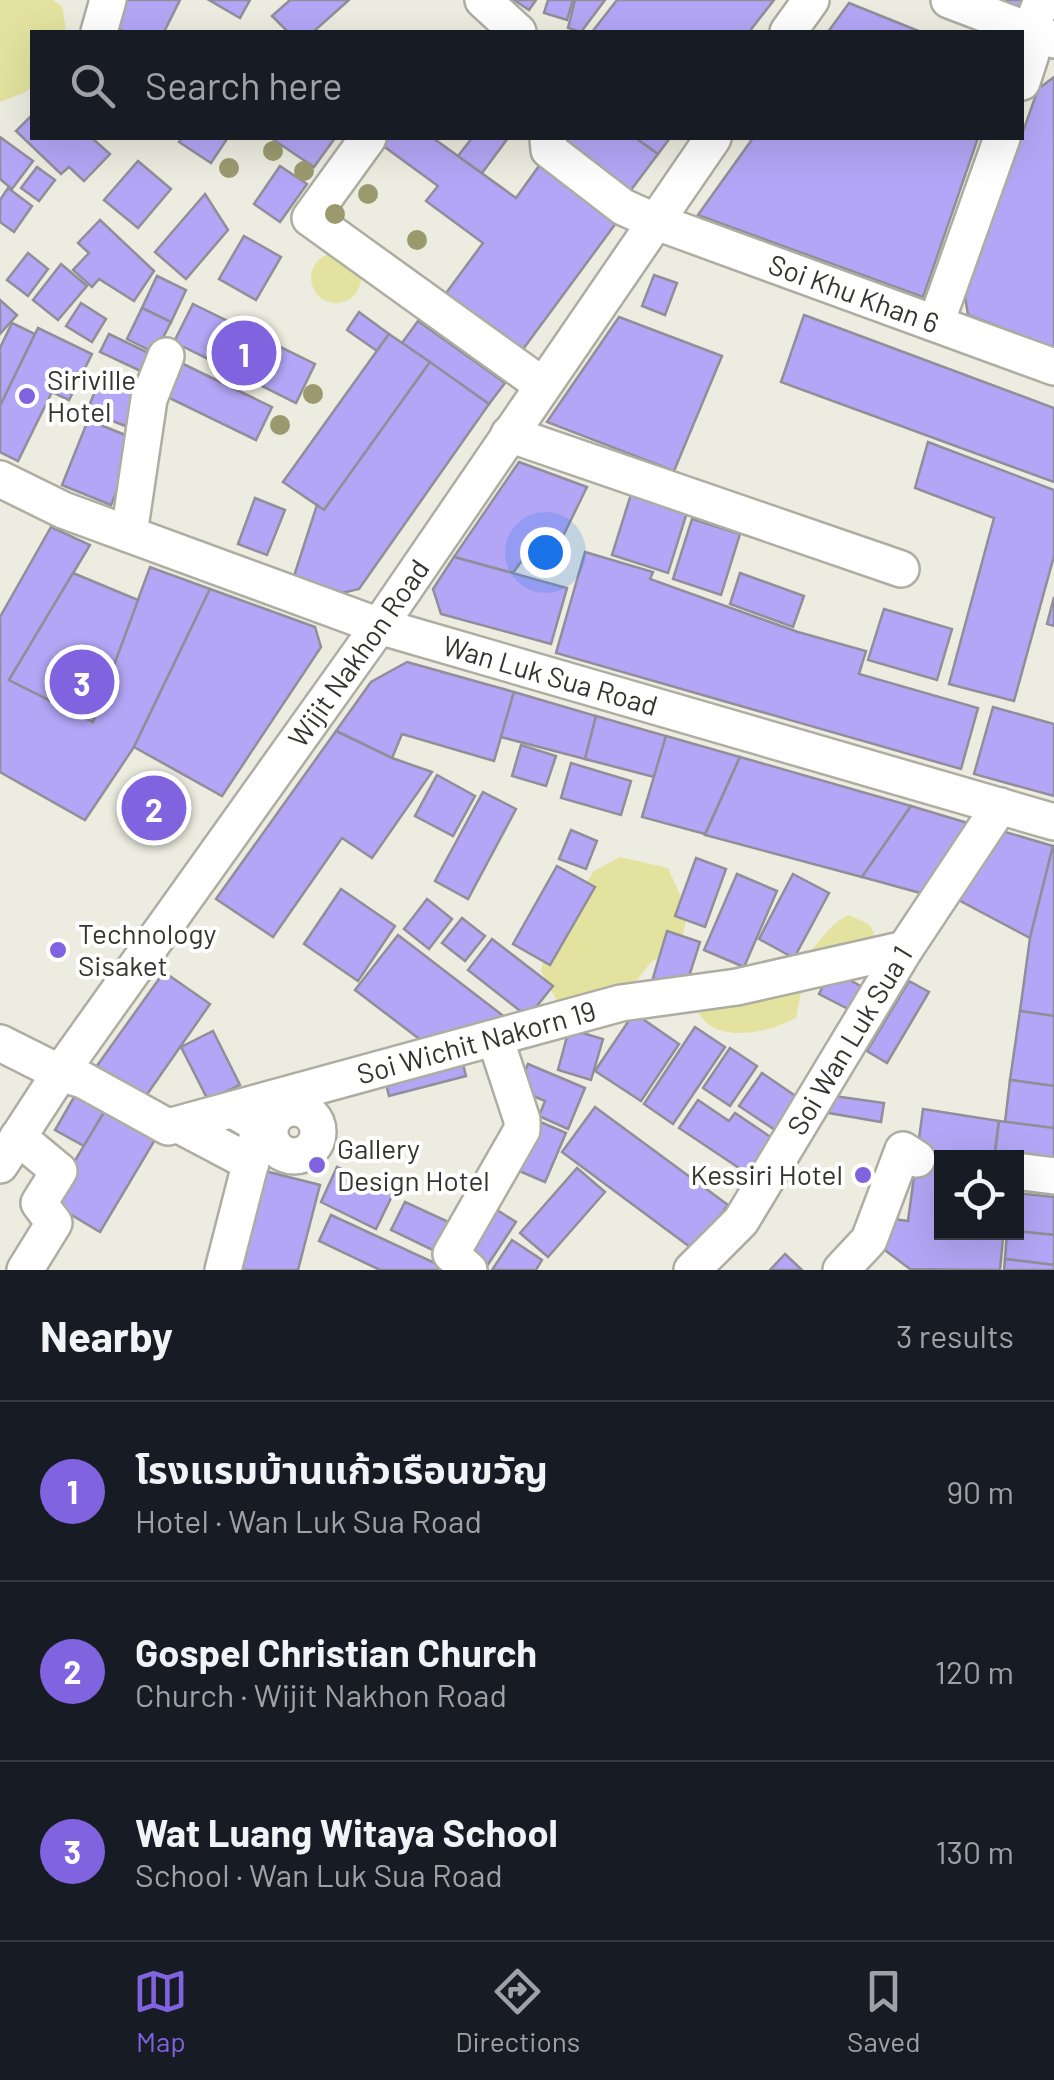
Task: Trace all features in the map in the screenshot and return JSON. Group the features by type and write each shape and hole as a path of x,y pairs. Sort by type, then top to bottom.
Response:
{"street":[{"path":"100,30 108,0"},
{"path":"483,0 516,30"},
{"path":"789,30 811,0"},
{"path":"948,0 1042,24 1024,75"},
{"path":"367,140 310,218 542,386"},
{"name":"Soi Khu Khan 6","path":"548,140 549,150 623,207 654,221 1054,367"},
{"name":"Wijit Nakhon Road","path":"9,1151 60,1073 379,626 712,140"},
{"path":"936,324 1001,140"},
{"path":"129,534 149,399 166,356"},
{"path":"509,434 901,569"},
{"name":"Wan Luk Sua Road","path":"0,479 63,510 379,626 1054,822"},
{"name":"Soi Wan Luk Sua 1","path":"692,1270 741,1221 905,949 1000,806"},
{"name":"Soi Wichit Nakorn 19","path":"179,1125 254,1122 495,1038 621,1003 736,987 905,949"},
{"path":"468,1270 451,1254 522,1130 495,1038"},
{"path":"0,1043 83,1080 157,1124 179,1125 251,1163"},
{"path":"223,1270 251,1163 254,1122"},
{"path":"841,1270 869,1240 903,1150 917,1159"},
{"path":"9,1151 60,1171 40,1203 54,1224 25,1270"},
{"path":"1024,1172 1054,1176"}],"green space":[{"path":"0,0 53,0 62,6 66,30 30,30 30,88 0,102"},
{"path":"336,253 354,260 361,278 354,296 336,303 318,296 311,278 318,260"},
{"path":"620,857 668,868 688,913 681,942 650,963 635,983 583,1005 558,1003 541,971 548,942 594,871"},
{"path":"849,915 870,925 877,940 802,988 796,1018 765,1030 730,1032 709,1025 694,1005 797,961 834,924"}],"building":[{"path":"120,0 180,0 165,30 121,30 108,24"},
{"path":"209,0 250,0 240,18"},
{"path":"290,0 349,0 315,30 286,30 272,16"},
{"path":"514,0 536,0 529,10"},
{"path":"548,0 573,0 567,20 544,13"},
{"path":"575,0 605,0 582,30 568,28"},
{"path":"617,0 774,0 751,30 594,30"},
{"path":"981,0 1029,0 1009,11"},
{"path":"849,3 916,30 829,30"},
{"path":"1054,77 1054,348 968,315 965,296 1020,140 1024,140 1038,89"},
{"path":"30,117 30,140 94,140 110,154 84,181 69,167 61,174 16,131"},
{"path":"0,137 33,161 12,189 0,179"},
{"path":"180,140 226,140 211,163"},
{"path":"274,140 334,140 314,167"},
{"path":"436,140 516,198 544,159 622,215 518,356 441,300 483,243 426,201 438,186 378,142"},
{"path":"470,140 507,140 482,173 458,156"},
{"path":"558,140 639,140 658,154 628,194"},
{"path":"639,140 668,140 658,154"},
{"path":"752,140 977,140 923,297 698,215"},
{"path":"138,161 171,189 138,228 104,200"},
{"path":"280,166 307,184 280,222 254,204"},
{"path":"37,167 55,180 39,201 21,188"},
{"path":"8,188 32,206 14,232 0,222 0,200"},
{"path":"205,194 228,230 186,279 155,252"},
{"path":"100,220 154,271 134,301 99,279 92,287 73,270 89,253 78,243"},
{"path":"244,236 281,257 256,300 219,279"},
{"path":"28,253 48,269 28,296 7,280"},
{"path":"61,264 87,286 58,320 33,300"},
{"path":"654,275 677,283 665,315 642,306"},
{"path":"157,276 186,290 171,322 142,308"},
{"path":"0,300 17,315 0,334"},
{"path":"81,303 106,319 92,342 66,326"},
{"path":"193,304 315,364 296,403 174,342"},
{"path":"142,308 171,322 155,353 127,339"},
{"path":"359,312 389,334 377,351 347,330"},
{"path":"804,315 1054,408 1054,482 781,382"},
{"path":"619,317 722,356 674,471 547,422"},
{"path":"418,321 505,383 489,404 402,343"},
{"path":"12,323 35,334 0,406 0,348"},
{"name":"Siriville Hotel","path":"38,328 92,354 69,400 52,392 18,461 0,452 0,406"},
{"path":"109,334 155,356 147,374 100,352"},
{"path":"389,334 430,362 324,510 283,482"},
{"path":"177,361 272,407 256,440 161,394"},
{"path":"430,362 489,404 359,589 342,593 294,576 317,505 324,510"},
{"path":"103,371 143,386 128,427 87,411"},
{"path":"88,420 138,440 111,505 62,485"},
{"path":"928,442 1054,490 1054,556 1014,701 949,684 994,518 915,488"},
{"path":"519,462 587,487 562,538 544,530 513,573 454,557"},
{"path":"632,491 688,509 668,573 612,555"},
{"path":"255,498 285,510 267,555 238,544"},
{"path":"692,519 740,534 721,595 673,579"},
{"path":"51,527 90,545 9,680 93,722 150,567 210,589 134,747 85,820 0,772 0,617"},
{"path":"585,552 653,572 650,579 798,632 866,651 859,674 978,708 961,769 556,653"},
{"path":"454,557 567,588 551,644 441,614 433,589"},
{"path":"73,573 138,600 93,722 9,680"},
{"path":"740,573 804,596 793,627 730,604"},
{"path":"210,589 315,627 321,647 222,796 134,747"},
{"path":"1054,597 1054,626 1047,624"},
{"path":"884,609 952,629 937,680 868,660"},
{"path":"407,662 514,692 494,761 402,734 392,758 336,731 371,682"},
{"path":"514,692 596,716 585,759 501,737"},
{"path":"993,707 1054,724 1054,796 974,774"},
{"path":"596,716 666,736 654,777 585,759"},
{"path":"336,731 432,772 372,858 342,838 273,937 216,899"},
{"path":"666,736 740,757 705,834 642,817"},
{"path":"521,745 556,756 546,786 512,776"},
{"path":"740,757 911,806 862,877 705,835"},
{"path":"571,763 631,781 621,815 561,798"},
{"path":"437,775 475,796 453,836 415,816"},
{"path":"483,792 516,809 468,899 435,881"},
{"path":"911,806 971,824 924,894 862,877"},
{"path":"995,829 1053,846 1030,938 951,896"},
{"path":"571,830 597,841 586,869 559,859"},
{"path":"1053,846 1054,1016 1020,1011 1030,938"},
{"path":"696,858 726,869 705,927 675,916"},
{"path":"557,866 595,887 550,965 513,944"},
{"path":"737,874 777,891 744,967 704,950"},
{"path":"793,874 829,893 794,958 759,939"},
{"path":"341,889 395,926 358,981 304,944"},
{"path":"427,899 452,919 429,949 404,929"},
{"path":"462,918 485,936 465,961 442,943"},
{"path":"667,931 700,942 685,989 653,978"},
{"path":"398,935 506,1018 430,1047 355,990"},
{"path":"492,939 553,986 528,1017 468,970"},
{"path":"831,970 868,990 856,1013 819,994"},
{"path":"164,972 210,1004 141,1103 94,1070"},
{"path":"909,981 929,992 887,1063 867,1051"},
{"path":"1020,1011 1054,1016 1054,1086 1010,1080"},
{"path":"634,1013 679,1044 641,1101 595,1071"},
{"path":"695,1027 725,1047 673,1124 644,1104"},
{"path":"569,1029 603,1039 591,1080 558,1070"},
{"path":"213,1031 240,1085 208,1100 181,1047"},
{"path":"730,1048 757,1066 730,1106 703,1088"},
{"path":"462,1060 466,1076 389,1096 385,1080"},
{"path":"528,1064 585,1088 568,1129 539,1116 545,1101 517,1089"},
{"path":"762,1073 803,1101 781,1134 739,1106"},
{"path":"1010,1080 1054,1086 1054,1128 1005,1122"},
{"path":"77,1092 106,1109 84,1146 55,1130"},
{"path":"834,1096 884,1103 881,1122 823,1112"},
{"path":"698,1100 729,1121 735,1113 778,1142 754,1178 679,1128"},
{"path":"595,1107 728,1205 694,1250 562,1152"},
{"path":"106,1109 156,1138 100,1232 50,1202"},
{"path":"923,1109 999,1121 995,1150 934,1150 934,1240 1003,1240 1000,1270 910,1269 882,1248 886,1218 908,1221"},
{"path":"538,1121 566,1133 545,1182 517,1170"},
{"path":"999,1121 1054,1128 1054,1161 1024,1157 1024,1150 995,1150"},
{"path":"337,1167 393,1194 376,1229 321,1202"},
{"path":"577,1168 605,1192 548,1257 520,1233"},
{"path":"257,1169 320,1185 298,1270 231,1270"},
{"path":"1024,1194 1054,1197 1054,1235 1024,1232"},
{"path":"405,1202 453,1224 439,1253 391,1230"},
{"path":"489,1205 516,1222 487,1266 460,1249"},
{"path":"331,1215 444,1270 380,1270 319,1241"},
{"path":"1024,1232 1054,1235 1054,1265 1005,1259 1006,1240 1024,1240"},
{"path":"512,1240 542,1260 536,1270 492,1270"},
{"path":"785,1254 802,1270 770,1270"},
{"path":"1005,1259 1054,1265 1054,1270 1004,1270"}],"place":[{"name":"โรงแรมบ้านแก้วเรือนขวัญ","path":"244,353"},
{"name":"Siriville Hotel","path":"27,396"},
{"name":"Wat Luang Witaya School","path":"82,682"},
{"name":"Gospel Christian Church","path":"154,808"},
{"name":"Technology Sisaket","path":"58,950"},
{"name":"Gallery Design Hotel","path":"317,1165"},
{"name":"Kessiri Hotel","path":"863,1175"}]}
